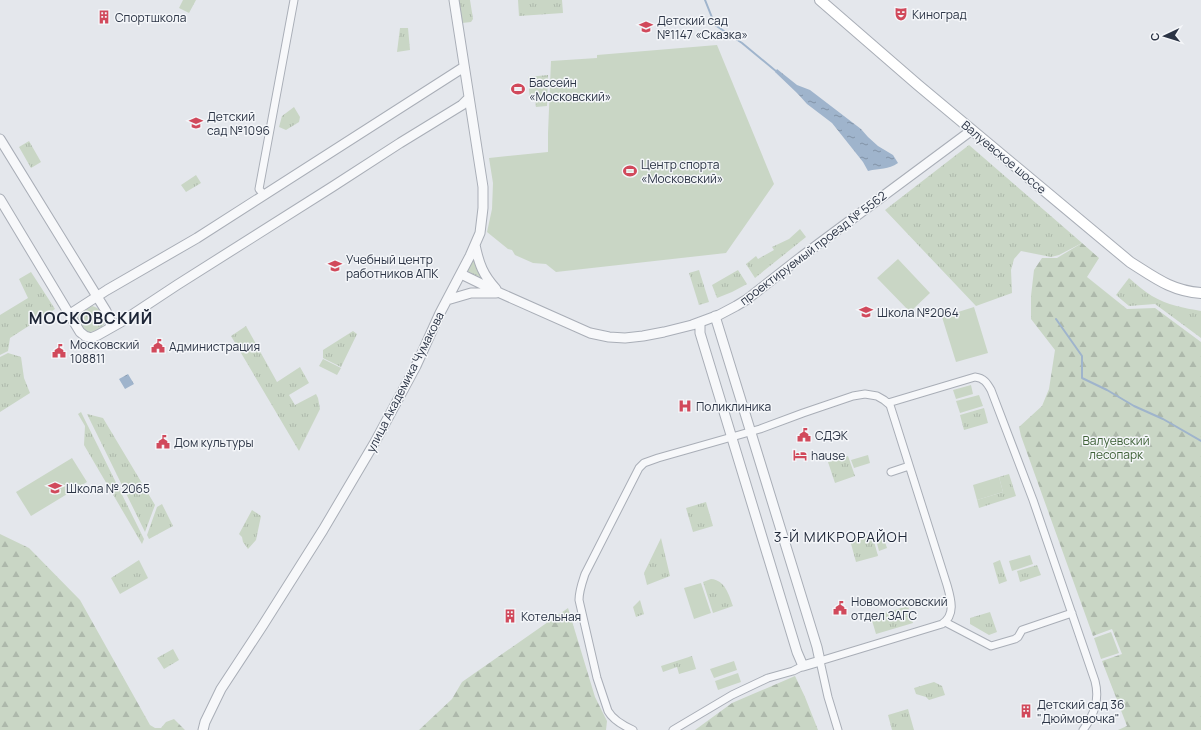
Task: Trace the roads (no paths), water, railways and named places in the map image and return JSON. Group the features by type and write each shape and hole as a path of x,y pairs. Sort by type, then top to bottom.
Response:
{"main road":[{"name":"Валуевское шоссе","path":"820,0 1130,262 1161,282 1179,289 1201,293"}],"street":[{"path":"264,196 259,189 294,0"},
{"name":"улица Академика Чумакова","path":"202,730 220,690 323,530 375,442 416,366 435,323 461,274 480,233 483,208 483,188 454,0"},
{"path":"70,314 97,296 197,238 264,196 464,67"},
{"path":"0,199 80,332 91,338 110,328 462,105 469,98"},
{"name":"проектируемый проезд № 5562","path":"461,274 590,333 604,336 625,338 642,336 664,332 700,322 746,300 801,257 972,130"},
{"path":"0,139 110,317 110,328"},
{"path":"475,245 480,266 485,276 500,293"},
{"path":"447,300 471,293 500,293"},
{"path":"715,316 817,647 828,697 838,730"},
{"path":"700,322 700,333 803,666"},
{"path":"888,403 975,377 984,380 992,390 1072,613 1096,686 1097,701 1093,714 1083,730"},
{"path":"634,730 624,726 611,716 603,700 580,610 579,594 582,583 639,468 644,463 658,458 760,429 861,394 877,396 888,403 891,408 951,599 951,612 945,622 803,666 793,672 768,678 732,695 673,730"},
{"path":"891,472 910,466"},
{"path":"945,622 991,646 1015,639 1022,630 1072,613"}],"water":[{"path":"777,69 797,85 810,90 861,129 878,146 893,155 898,163 887,168 868,171 863,162 832,123 807,104 775,72"},
{"path":"128,374 134,384 125,389 119,379"}],"waterway":[{"path":"705,0 715,25 742,43 777,72"},
{"path":"1056,319 1082,356 1082,378 1107,390 1134,406 1163,419 1201,441"}],"place":[{"name":"Киноград","path":"901,14"},
{"name":"Спортшкола","path":"104,17"},
{"name":"Детский сад №1147 «Сказка»","path":"646,27"},
{"name":"Бассейн «Московский»","path":"518,89"},
{"name":"Детский сад №1096","path":"196,123"},
{"name":"Центр спорта «Московский»","path":"630,171"},
{"name":"Учебный центр работников АПК","path":"335,266"},
{"name":"Школа №2064","path":"866,312"},
{"name":"Администрация","path":"158,346"},
{"name":"Московский 108811","path":"59,351"},
{"name":"Поликлиника","path":"685,406"},
{"name":"СДЭК","path":"804,435"},
{"name":"Дом культуры","path":"163,442"},
{"name":"hause","path":"800,455"},
{"name":"Школа № 2065","path":"55,488"},
{"name":"Новомосковский отдел ЗАГС","path":"840,608"},
{"name":"Котельная","path":"510,616"},
{"name":"Детский сад 36 \"Дюймовочка\"","path":"1026,711"}],"district":[{"name":"МОСКОВСКИЙ","path":"91,318"},
{"name":"3-Й МИКРОРАЙОН","path":"841,536"}],"park label":[{"name":"Валуевский лесопарк","path":"1116,447"}]}
